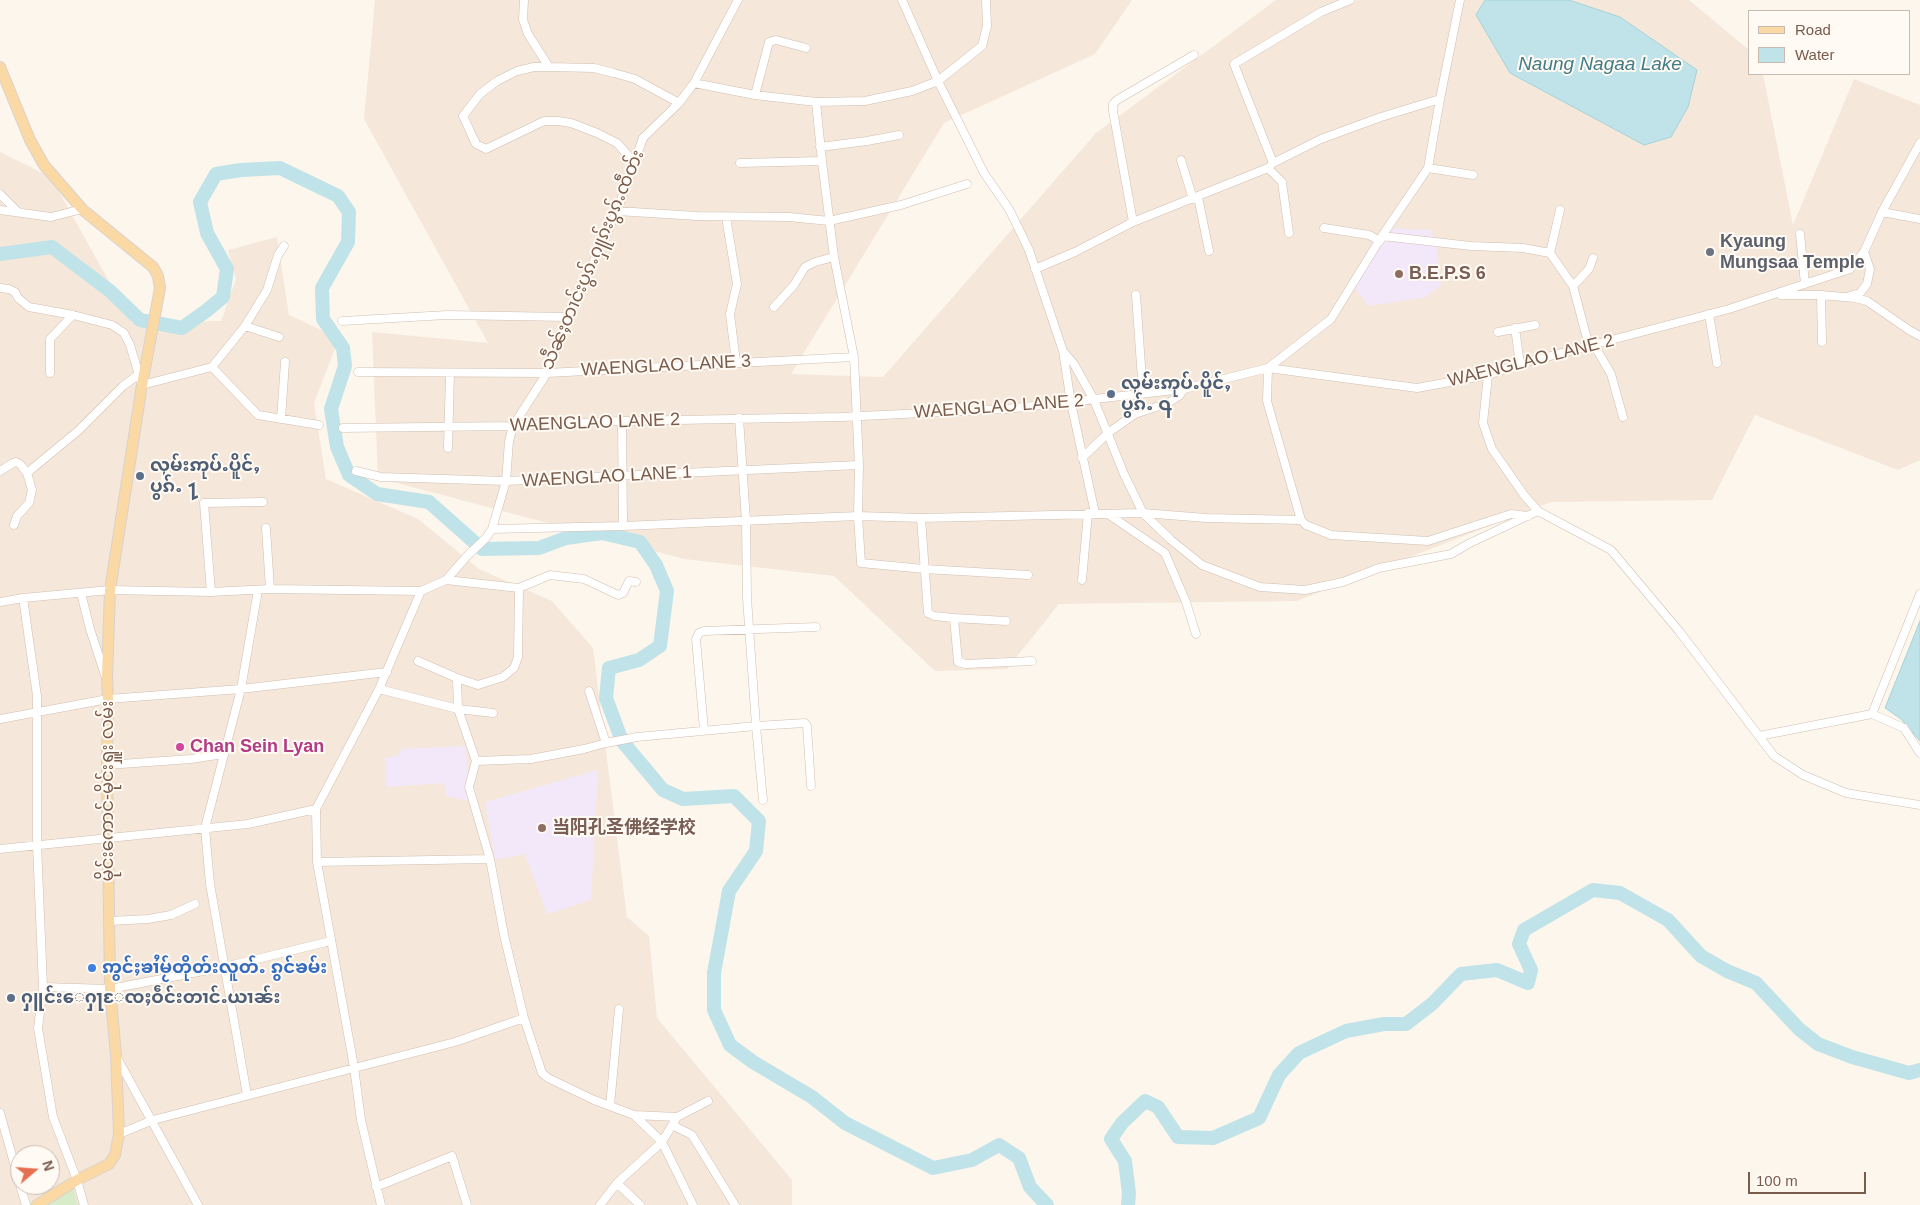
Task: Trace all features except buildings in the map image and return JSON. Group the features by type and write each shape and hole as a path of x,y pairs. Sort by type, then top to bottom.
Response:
{"main road":[{"name":"မိုင်းကောင်-မိုင်းရှူး လမ်း","path":"0,68 30,140 44,165 83,210 153,267 158,276 160,288 142,385 110,590 107,677 107,837 110,989 116,1055 119,1134 115,1156 109,1164 77,1180 37,1205"}],"street":[{"path":"524,0 523,20 528,34 548,67"},
{"name":"သဵၼ်ႈတၢင်းပွၵ်ႉႁူၵ်းပွၵ်ႉၸဵတ်း","path":"446,580 486,538 492,529 506,481 509,440 513,426 547,373 568,317 617,211 643,138 679,103 694,83 738,0"},
{"path":"902,0 938,81 984,173 1009,209 1029,250 1064,351 1071,403 1092,513 1082,580"},
{"path":"694,83 755,96 816,102 865,101 912,91 938,81 982,46 987,26 986,0"},
{"path":"1289,233 1282,182 1270,165 1234,64 1321,12 1350,0"},
{"path":"1460,0 1428,168 1381,238 1331,319 1268,368 1267,401 1301,520 1306,525 1331,535 1428,541 1511,514 1530,516"},
{"path":"755,96 769,42 776,40 806,48"},
{"path":"1133,222 1113,111 1114,104 1117,100 1194,55"},
{"path":"634,162 617,143 597,132 571,123 558,121 544,121 486,149 476,144 463,116 480,94 498,81 516,71 534,67 594,68 635,79 679,103"},
{"path":"1035,269 1075,252 1133,222 1195,198 1270,165 1321,139 1440,98"},
{"path":"816,102 834,257 854,357 861,563 924,570 962,570 1028,575"},
{"path":"820,147 899,135"},
{"name":"WAENGLAO LANE 2","path":"342,428 513,426 622,421 857,416 1006,409 1184,389 1268,368 1418,388 1488,375 1520,364 1592,346 1774,295 1850,269 1864,252 1882,212 1920,143"},
{"path":"1182,160 1195,198 1209,251"},
{"path":"740,163 822,161"},
{"path":"1428,168 1473,175"},
{"path":"617,211 726,217 789,217 829,221 901,205 967,184"},
{"path":"0,194 18,212"},
{"path":"0,210 51,217 83,210"},
{"path":"1550,253 1560,210"},
{"path":"1882,212 1920,219"},
{"path":"726,217 736,284 730,314 736,362"},
{"path":"1324,228 1381,238 1470,246 1523,248 1550,253 1573,286 1592,346 1611,374 1623,417"},
{"path":"1800,234 1805,284"},
{"path":"0,288 9,288 29,307 112,324 124,333 130,345 142,385 212,367 245,326 267,290 278,255 284,246"},
{"path":"1850,296 1860,293 1867,284 1870,269 1864,252"},
{"path":"774,307 794,285 805,268 814,262 834,257"},
{"path":"1573,286 1589,269 1594,258"},
{"path":"1136,295 1143,394"},
{"path":"1774,295 1850,296 1867,301 1920,336"},
{"path":"1821,295 1822,342"},
{"path":"1709,314 1717,363"},
{"path":"50,373 50,339 73,315"},
{"path":"342,321 447,315 568,317"},
{"path":"1498,332 1536,325"},
{"path":"245,326 279,336"},
{"path":"1515,328 1520,364"},
{"path":"1064,351 1074,364 1094,400 1124,474 1143,513 1171,540 1202,565 1260,587 1305,590 1343,582 1379,568 1451,554 1468,544 1538,512"},
{"name":"WAENGLAO LANE 3","path":"358,372 547,373 854,357"},
{"path":"281,418 285,362"},
{"path":"212,367 258,415 319,425"},
{"path":"448,448 450,372"},
{"path":"27,473 79,430 123,386 139,374"},
{"path":"1488,375 1483,423 1492,449 1524,495 1538,512 1611,550 1679,631 1774,756 1803,775 1846,793 1920,804"},
{"path":"1082,458 1108,433 1135,414 1168,403 1179,396 1184,389"},
{"path":"739,418 746,521 749,631 763,800"},
{"path":"622,421 623,526"},
{"path":"0,471 16,462 27,473 32,490 29,503 17,516 14,526"},
{"name":"WAENGLAO LANE 1","path":"356,471 381,477 506,481 859,465"},
{"path":"211,592 204,503 263,502"},
{"path":"492,529 623,526 858,516 921,518 1092,513 1143,513 1206,518 1301,520"},
{"path":"1108,514 1165,553 1186,602 1196,634"},
{"path":"921,518 928,613 934,616 1006,621"},
{"path":"266,528 270,590"},
{"path":"0,602 22,598 110,590 211,592 258,590 421,591 446,580 519,588 550,575 584,579 618,595 622,593 630,580 636,582"},
{"path":"418,661 478,685 504,676 514,668 518,657 519,588"},
{"path":"247,1095 210,884 205,828 241,689 258,590"},
{"path":"381,1205 361,1120 354,1067 317,862 316,809 379,689 421,591"},
{"path":"81,593 90,629 107,677"},
{"path":"1872,714 1920,594"},
{"path":"22,598 37,696 37,845 43,987 38,1028 53,1117 77,1180 84,1205"},
{"path":"954,618 958,662 966,664 1032,661"},
{"path":"704,730 696,639 699,633 704,631 749,631 816,627"},
{"path":"0,719 108,699 241,689 387,672"},
{"path":"457,678 458,710 476,761 469,786 490,859 504,934 524,1018 542,1073 556,1082 634,1115 677,1117 708,1101"},
{"path":"379,689 458,710 492,713"},
{"path":"590,691 606,743"},
{"path":"1759,736 1872,714 1904,728 1920,753"},
{"path":"476,761 531,760 637,737 805,723 807,726 811,786"},
{"path":"107,765 223,754"},
{"path":"0,848 248,824 316,809"},
{"path":"317,862 490,859"},
{"path":"109,921 148,919 171,915 195,904"},
{"path":"43,987 110,989 224,967 331,941"},
{"path":"610,1106 619,1009"},
{"path":"119,1134 153,1120 455,1042 524,1018"},
{"path":"116,1055 198,1205"},
{"path":"0,1113 10,1148"},
{"path":"634,1115 662,1142 693,1205"},
{"path":"600,1205 617,1183 662,1142 677,1117"},
{"path":"672,1125 692,1135 735,1205"},
{"path":"376,1187 452,1156 467,1205"},
{"path":"617,1183 640,1205"}],"shaded area":[{"path":"375,0 1132,0 1095,54 944,123 791,374 883,377 1096,133 1276,0 1689,0 1748,49 1748,75 1763,75 1793,225 1854,79 1920,105 1920,460 1898,470 1755,415 1712,500 1551,502 1297,601 1059,604 1007,669 935,671 834,576 684,559 378,478 372,332 488,343 364,119"},
{"path":"0,152 51,177 132,323 221,321 236,279 228,250 277,237 289,315 339,338 314,403 326,479 418,519 479,569 552,601 593,648 627,917 649,936 657,1018 792,1180 792,1205 0,1205"},
{"name":"B.E.P.S 6","path":"1384,228 1431,230 1437,250 1441,285 1426,297 1368,306 1352,284 1364,264 1372,244"},
{"path":"466,746 469,801 446,796 444,783 386,787 385,758 400,755 401,749"},
{"name":"当阳孔圣佛经学校","path":"598,770 591,900 547,914 525,854 495,860 485,802"}],"green space":[{"path":"70,1178 78,1205 27,1205 43,1195 60,1195 60,1184"}],"water":[{"name":"Naung Nagaa Lake","path":"1485,0 1569,0 1620,17 1697,70 1688,107 1671,137 1644,145 1510,73 1476,15"},
{"path":"1920,621 1920,741 1901,719 1885,708"}],"waterway":[{"path":"0,254 52,247 110,291 140,320 182,328 223,297 227,269 207,233 200,202 216,174 241,170 280,168 338,196 349,212 348,242 322,288 323,319 343,348 345,366 331,409 337,447 349,475 377,494 429,502 482,549 539,548 566,538 602,533 640,542 656,565 667,591 660,646 639,660 609,668 606,698 622,741 663,790 683,799 734,796 759,821 756,851 729,891 714,973 714,1010 730,1045 753,1062 812,1097 845,1123 933,1168 972,1160 999,1145 1019,1158 1030,1187 1047,1205"},
{"path":"1128,1205 1129,1193 1125,1161 1111,1139 1122,1123 1145,1101 1158,1107 1178,1137 1213,1138 1259,1118 1279,1075 1299,1053 1346,1031 1384,1024 1406,1024 1432,1004 1461,974 1497,970 1528,983 1531,970 1519,944 1524,930 1593,890 1620,893 1668,920 1701,956 1727,971 1756,983 1799,1029 1818,1044 1852,1057 1909,1073 1920,1070"}],"place":[{"name":"Kyaung Mungsaa Temple","path":"1710,252"},
{"name":"B.E.P.S 6","path":"1399,274"},
{"name":"လုမ်းဢုပ်ႉပိူင်ႇ ပွၵ်ႉ ႖","path":"1111,394"},
{"name":"လုမ်းဢုပ်ႉပိူင်ႇ ပွၵ်ႉ ႑","path":"140,476"},
{"name":"Chan Sein Lyan","path":"180,747"},
{"name":"当阳孔圣佛经学校","path":"542,828"},
{"name":"ဢွင်ႈၶၢႆမႂ်တိုတ်းလူတ်ႉ ၵွင်ၶမ်း","path":"92,968"},
{"name":"ႁူင်းေႁႃႄၸႈဝဵင်းတၢင်ႉယၢၼ်း","path":"11,998"}]}
